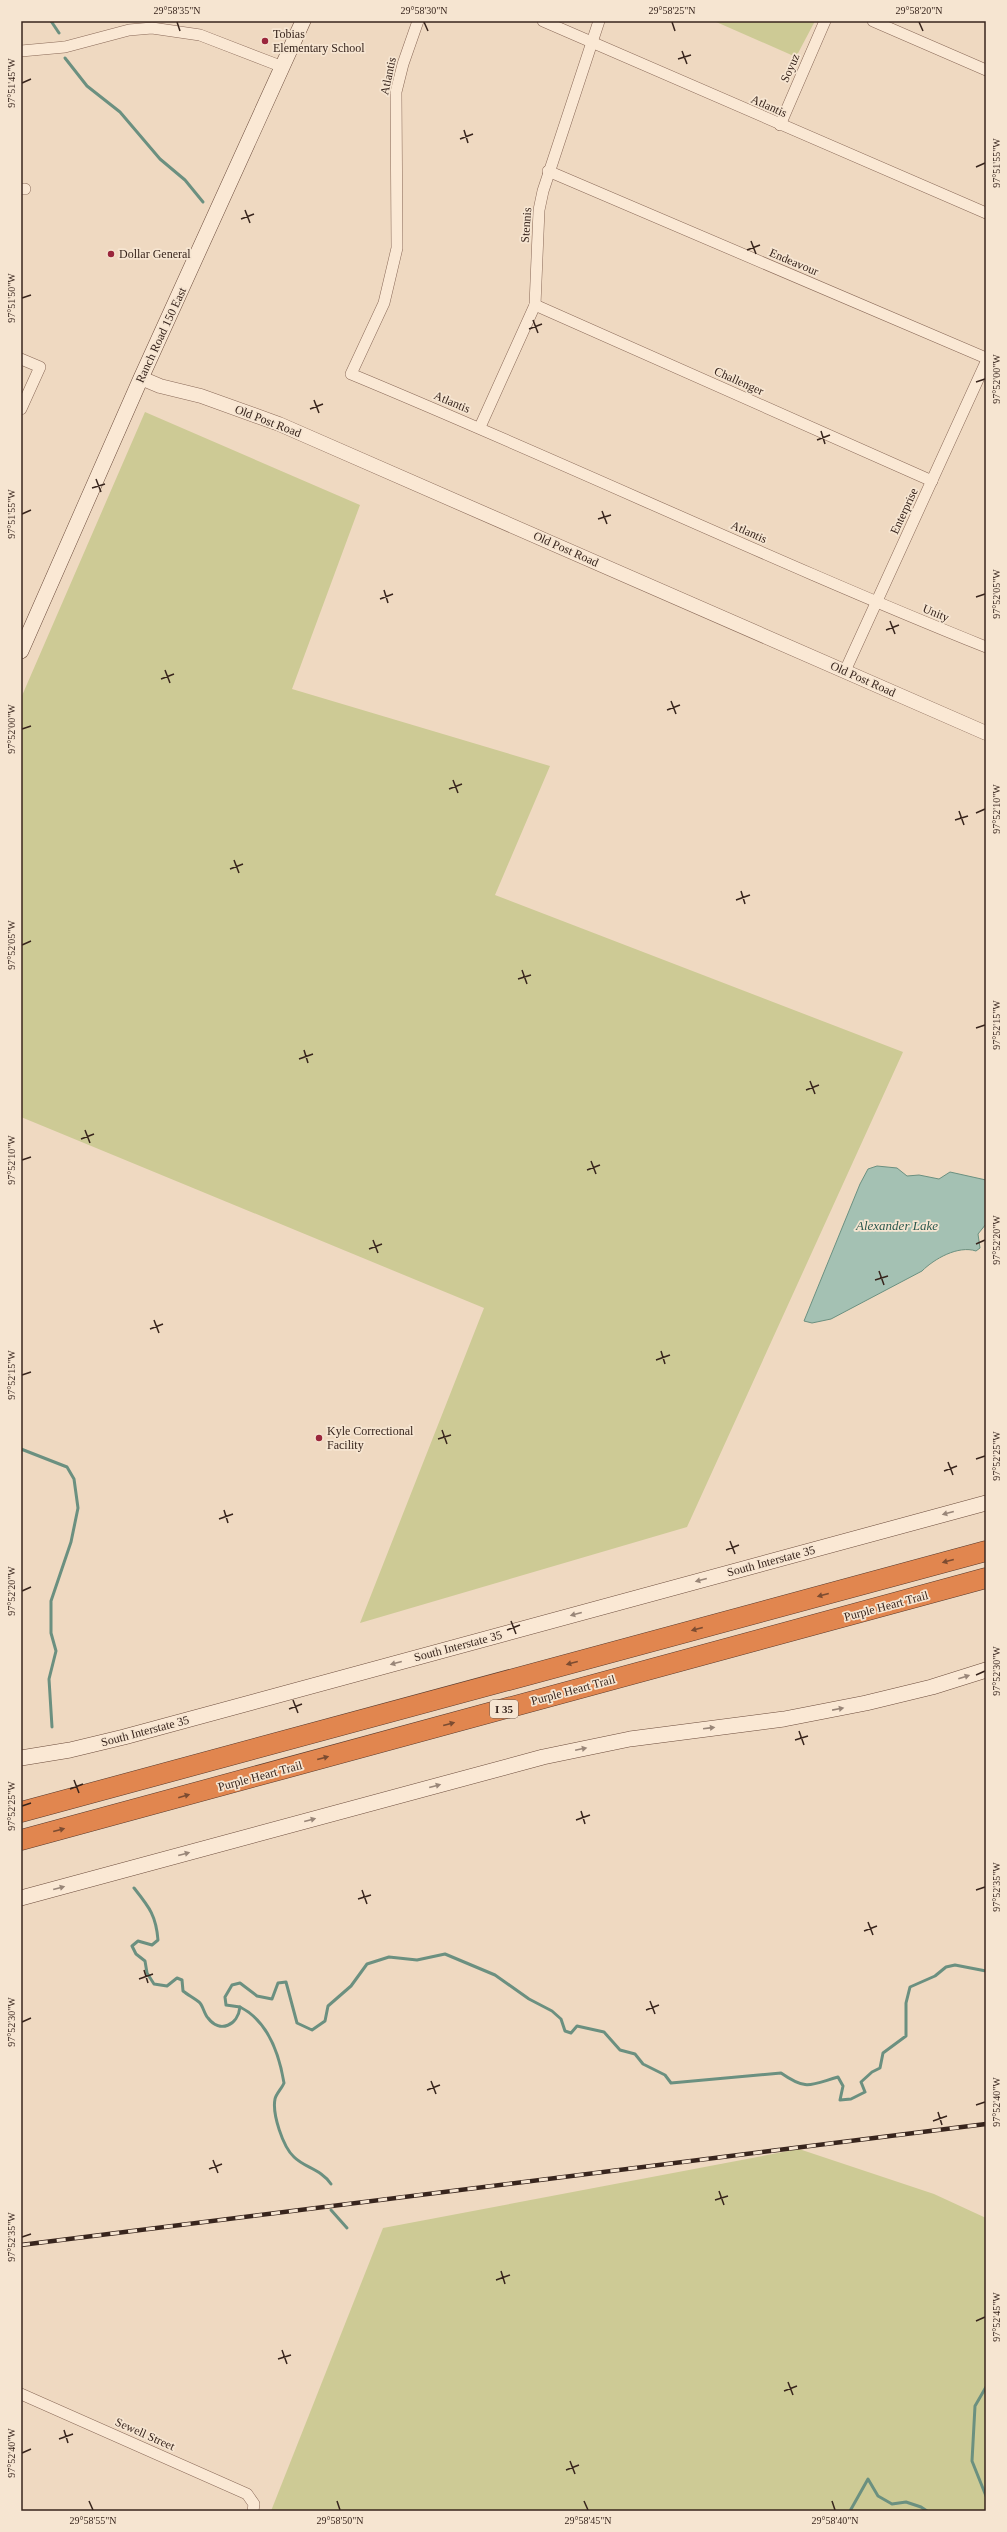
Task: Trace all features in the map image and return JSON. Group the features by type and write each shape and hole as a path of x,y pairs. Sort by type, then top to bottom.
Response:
{"highway":[{"name":"I 35","path":"21,1812 986,1551"},
{"name":"Purple Heart Trail","path":"21,1840 986,1578"}],"main road":[{"name":"Ranch Road 150 East","path":"21,651 141,378 303,21"},
{"name":"South Interstate 35","path":"21,1758 70,1750 124,1737 986,1503"},
{"path":"21,1898 543,1757 630,1739 784,1719 866,1703 932,1687 986,1670"}],"street":[{"name":"Atlantis","path":"418,21 403,64 396,92 397,248 384,302 352,374 480,427 876,603"},
{"name":"Atlantis","path":"543,21 986,213"},
{"name":"Stennis","path":"480,427 535,305 540,210 548,171 599,21"},
{"name":"Soyuz","path":"780,125 825,21"},
{"path":"873,21 986,70"},
{"path":"21,51 59,48 129,30 152,28 200,35 283,67"},
{"name":"Endeavour","path":"548,171 986,358"},
{"name":"Challenger","path":"535,305 932,481"},
{"path":"21,359 40,367 21,409"},
{"name":"Enterprise","path":"845,671 986,362"},
{"name":"Old Post Road","path":"141,378 160,386 201,396 279,424 986,733"},
{"name":"Unity","path":"876,603 986,647"},
{"name":"Sewell Street","path":"21,2394 247,2494 254,2508"}],"shaded area":[{"path":"714,21 815,21 796,57"},
{"path":"145,412 360,505 292,689 550,766 495,895 903,1052 687,1527 360,1623 484,1308 21,1117 21,698"},
{"path":"799,2149 934,2194 986,2218 986,2511 271,2511 383,2228"}],"water":[{"name":"Alexander Lake","path":"877,1166 897,1168 907,1176 919,1175 939,1179 950,1172 986,1180 986,1224 978,1234 980,1248 976,1251 962,1250 947,1254 927,1266 922,1271 831,1319 812,1323 804,1321 860,1184 868,1169"}],"waterway":[{"path":"51,21 59,33"},
{"path":"65,58 87,86 120,112 160,159 185,180 203,202"},
{"path":"21,1449 67,1467 74,1479 78,1508 71,1542 51,1601 51,1633 56,1651 49,1679 52,1727"},
{"path":"134,1888 151,1912 156,1924 158,1940 152,1945 138,1941 132,1946 136,1954 145,1961 147,1973 154,1984 167,1986 177,1978 182,1980 183,1991 199,2002 207,2016 218,2026 232,2023 236,2019 240,2007 250,2013 258,2021 271,2039 282,2072 284,2083 275,2099 275,2113 282,2138 290,2152 298,2161 323,2175 331,2184"},
{"path":"240,2007 226,2005 225,1997 232,1985 240,1983 257,1996 272,1999 278,1983 286,1982 297,2023 312,2030 325,2021 328,2006 351,1986 367,1964 389,1957 417,1960 445,1954 495,1975 529,1999 552,2011 561,2019 565,2031 571,2033 577,2026 604,2032 620,2050 635,2054 643,2064 665,2075 671,2083 781,2073 790,2079 809,2085 838,2077 843,2086 840,2100 851,2099 865,2092 861,2082 872,2072 880,2068 883,2053 906,2036 906,2003 910,1987 935,1976 946,1967 955,1965 986,1971"},
{"path":"331,2210 347,2228"},
{"path":"986,2387 975,2406 972,2461 986,2496"},
{"path":"850,2511 868,2479 878,2496 892,2504 906,2502 921,2507 927,2511"}],"railway":[{"path":"21,2245 986,2124"}],"place":[{"name":"Tobias Elementary School","path":"265,41"},
{"name":"Dollar General","path":"111,254"},
{"name":"Kyle Correctional Facility","path":"319,1438"}]}
